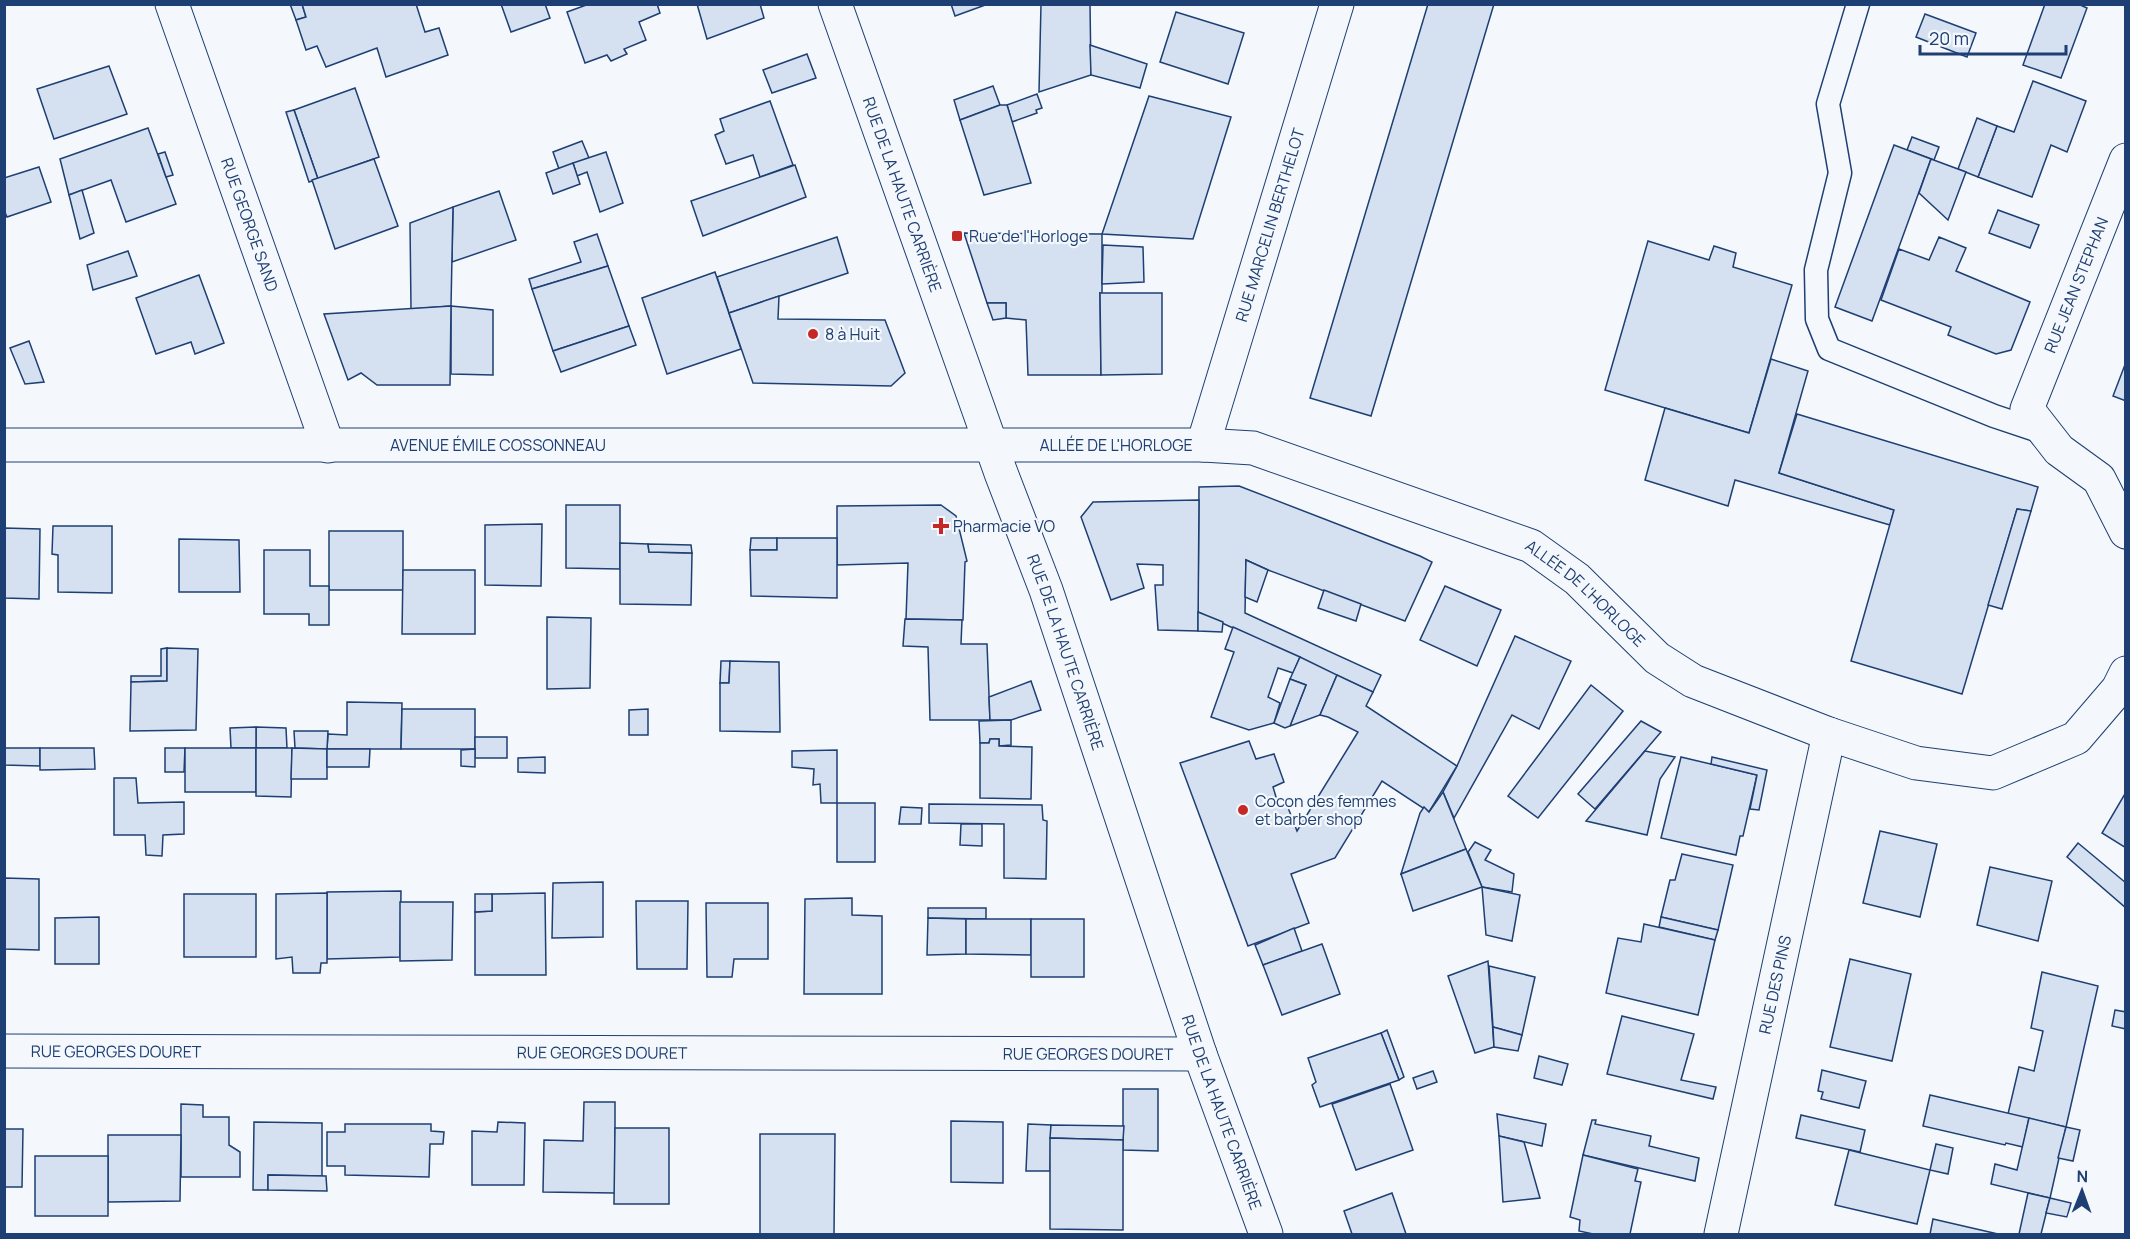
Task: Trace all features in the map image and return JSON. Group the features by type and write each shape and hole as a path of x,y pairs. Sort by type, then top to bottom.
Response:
{"street":[{"name":"RUE GEORGE SAND","path":"172,4 328,446"},
{"name":"RUE DE LA HAUTE CARRIÈRE","path":"835,4 1046,590 1200,1054 1266,1234"},
{"name":"RUE MARCELIN BERTHELOT","path":"1203,445 1337,4"},
{"name":"RUE JEAN STEPHAN","path":"2037,421 2126,160"},
{"path":"2037,421 2060,450 2099,479 2126,532"},
{"name":"AVENUE ÉMILE COSSONNEAU","path":"4,445 992,445"},
{"name":"ALLÉE DE L'HORLOGE","path":"992,445 1203,445 1253,448 1531,546 1576,579 1657,658 1684,676 1829,734 1916,763 1993,773 2076,738 2118,689 2126,673"},
{"name":"RUE DES PINS","path":"1721,1234 1829,734"},
{"name":"RUE GEORGES DOURET","path":"4,1051 1200,1054"}],"lane":[{"path":"1858,4 1828,104 1840,173 1816,270 1817,319 1829,349 1994,416 2037,421"}],"building":[{"path":"290,4 302,4 306,17 296,20"},
{"path":"302,4 416,4 425,32 439,28 448,55 386,77 377,48 326,67 317,46 306,50 296,20 306,17"},
{"path":"501,4 545,4 550,18 511,32"},
{"path":"589,4 657,4 660,13 639,22 646,40 624,49 627,54 611,61 607,55 585,63 567,12"},
{"path":"697,4 760,4 764,18 707,39"},
{"path":"951,4 988,4 955,16"},
{"path":"1041,4 1090,4 1091,75 1039,92"},
{"path":"1428,4 1494,4 1371,416 1310,398"},
{"path":"2045,4 2078,4 2087,8 2061,78 2023,65"},
{"path":"1176,12 1244,33 1228,84 1160,62"},
{"path":"1925,14 1976,33 1967,57 1916,37"},
{"path":"1090,45 1147,64 1140,88 1091,75"},
{"path":"807,54 816,78 772,93 763,70"},
{"path":"109,66 127,114 54,139 37,89"},
{"path":"2033,81 2086,101 2067,152 2051,145 2032,197 1978,177 1997,126 2014,132"},
{"path":"993,86 1000,105 960,120 954,100"},
{"path":"355,88 379,157 318,179 294,110"},
{"path":"1037,94 1042,108 1036,110 1037,113 1012,122 1007,105"},
{"path":"1149,96 1231,117 1193,239 1102,234"},
{"path":"770,101 793,165 760,177 753,155 726,164 715,135 724,131 720,119"},
{"path":"1000,105 1007,105 1031,183 984,195 960,120"},
{"path":"294,110 318,179 309,182 286,112"},
{"path":"1977,118 1997,126 1978,177 1958,169"},
{"path":"148,128 176,204 126,222 111,180 69,195 60,159"},
{"path":"1912,137 1939,147 1934,160 1907,150"},
{"path":"582,141 589,158 559,169 553,152"},
{"path":"1894,145 1931,159 1872,321 1835,307"},
{"path":"165,152 173,175 166,177 158,154"},
{"path":"606,152 623,203 600,212 587,172 577,176 573,163"},
{"path":"374,159 398,226 335,249 312,180"},
{"path":"1931,159 1966,172 1948,220 1919,193"},
{"path":"573,163 580,184 553,194 546,173"},
{"path":"795,165 806,197 703,236 691,201"},
{"path":"39,167 51,202 7,217 4,210 4,178"},
{"path":"82,190 94,233 80,239 69,195"},
{"path":"499,191 516,240 452,262 453,207"},
{"path":"453,207 451,306 411,309 410,223"},
{"path":"1998,210 2039,225 2030,248 1989,233"},
{"path":"964,233 1102,234 1101,375 1028,375 1026,320 1006,318 1006,303 987,303"},
{"path":"597,234 608,266 532,289 529,279 581,262 574,242"},
{"path":"837,237 848,273 729,313 717,277"},
{"path":"1939,237 1966,248 1956,271 2030,302 2011,350 1996,354 1948,335 1951,327 1881,300 1899,249 1929,260"},
{"path":"1648,241 1709,260 1714,246 1736,253 1733,267 1792,285 1749,433 1605,390"},
{"path":"1103,245 1143,247 1144,282 1102,284"},
{"path":"128,251 137,276 93,290 87,265"},
{"path":"608,266 629,326 553,351 532,289"},
{"path":"715,272 741,349 667,374 642,298"},
{"path":"199,275 224,343 195,354 191,342 156,354 136,298"},
{"path":"1100,293 1162,293 1162,374 1101,375"},
{"name":"8 à Huit","path":"779,296 778,319 885,320 905,373 891,386 753,383 729,313"},
{"path":"987,303 1006,303 1006,318 993,320"},
{"path":"451,306 493,310 493,375 451,374"},
{"path":"451,306 450,385 377,385 361,373 348,380 324,314"},
{"path":"629,326 636,345 561,372 553,351"},
{"path":"29,341 44,382 25,384 10,348"},
{"path":"1771,359 1808,371 1779,473 1894,510 1890,525 1735,480 1728,506 1645,480 1665,408 1749,433"},
{"path":"2126,362 2126,401 2113,396"},
{"path":"1797,414 2038,487 2031,511 2017,509 1962,694 1851,661 1894,510 1779,473"},
{"path":"1239,486 1432,562 1405,621 1246,560 1245,613 1381,675 1373,692 1198,612 1199,487"},
{"path":"1199,500 1198,631 1158,630 1155,585 1163,585 1163,565 1137,564 1144,588 1111,600 1081,517 1093,502"},
{"path":"566,505 620,505 620,569 566,568"},
{"path":"941,505 956,516 967,561 965,562 963,620 906,619 908,563 837,565 837,506"},
{"path":"2017,509 2031,511 2002,609 1988,605"},
{"path":"542,524 541,586 485,585 485,525"},
{"path":"53,526 112,526 112,593 58,592 58,555 52,554"},
{"path":"4,528 40,529 39,599 4,598"},
{"path":"329,531 403,531 403,590 329,590"},
{"path":"751,538 777,538 777,550 750,550"},
{"path":"777,538 837,538 837,598 751,596 750,550 777,550"},
{"path":"179,539 239,540 240,592 179,592"},
{"path":"620,543 648,544 649,552 692,553 691,605 620,604"},
{"path":"648,544 691,545 692,553 649,552"},
{"path":"264,550 310,550 310,586 329,586 329,625 309,625 309,614 264,614"},
{"path":"1246,560 1268,570 1257,602 1245,597"},
{"path":"403,570 475,570 475,634 402,634"},
{"path":"1445,586 1501,610 1477,666 1420,640"},
{"path":"1324,590 1361,604 1356,621 1318,608"},
{"path":"1198,612 1223,622 1222,632 1198,631"},
{"path":"547,617 591,618 590,688 547,689"},
{"path":"905,619 962,620 961,644 987,644 990,720 930,720 928,647 903,646"},
{"path":"1233,627 1300,657 1293,673 1278,668 1268,697 1280,703 1274,723 1249,730 1211,717 1234,652 1225,649"},
{"path":"1515,636 1571,661 1539,729 1512,715 1454,818 1443,792 1457,766"},
{"path":"167,648 167,681 131,682 131,676 161,676 161,649"},
{"path":"167,648 198,649 196,730 130,731 131,682 167,681"},
{"path":"1300,657 1337,675 1320,715 1290,726 1306,685 1290,679"},
{"path":"721,661 730,661 729,683 720,683"},
{"path":"730,661 779,662 780,732 720,731 720,683 729,683"},
{"name":"Cocon des femmes et barber shop","path":"1337,675 1373,692 1366,706 1457,766 1429,812 1382,781 1335,858 1291,874 1309,923 1248,946 1180,763 1249,741 1256,759 1274,754 1284,782 1273,787 1279,807 1287,805 1297,831 1358,732 1320,715"},
{"path":"1290,679 1306,685 1290,726 1285,728 1274,723"},
{"path":"1031,681 1041,710 1011,720 990,720 989,697"},
{"path":"1591,685 1623,711 1538,818 1508,796"},
{"path":"347,702 402,703 401,749 327,749 328,734 347,735"},
{"path":"402,709 475,709 475,749 401,749"},
{"path":"648,709 648,735 629,735 629,710"},
{"path":"1011,720 1011,745 999,746 999,739 990,739 989,743 980,743 979,721"},
{"path":"1641,721 1661,732 1595,809 1578,794"},
{"path":"256,727 286,728 287,748 256,748"},
{"path":"256,727 256,748 231,748 230,728"},
{"path":"294,731 328,731 327,749 295,748"},
{"path":"475,737 507,737 507,758 475,758"},
{"path":"990,739 999,739 999,746 1032,747 1031,799 980,798 980,743 989,743"},
{"path":"4,748 40,748 40,766 4,765"},
{"path":"40,748 94,748 95,769 40,770"},
{"path":"165,748 185,748 184,772 165,772"},
{"path":"185,748 256,748 256,792 185,792"},
{"path":"256,748 292,748 291,797 256,796"},
{"path":"292,748 327,749 327,779 291,779"},
{"path":"327,749 370,749 369,767 327,767"},
{"path":"475,749 475,767 461,766 461,750"},
{"path":"837,750 837,803 821,803 820,784 813,785 814,769 792,767 792,751"},
{"path":"1645,751 1675,757 1660,779 1647,835 1586,821"},
{"path":"545,757 545,773 518,772 518,758"},
{"path":"1681,757 1757,775 1743,836 1740,836 1736,855 1661,838"},
{"path":"1712,757 1767,770 1759,810 1750,809 1757,775 1711,764"},
{"path":"114,778 136,778 138,803 184,802 184,834 163,835 162,856 146,855 145,835 114,835"},
{"path":"1443,792 1466,849 1401,874 1420,813 1424,807 1429,812"},
{"path":"2126,792 2126,848 2102,833"},
{"path":"837,803 875,803 875,862 837,862"},
{"path":"929,804 1042,805 1043,820 1047,821 1046,879 1004,878 1004,824 929,823"},
{"path":"901,807 922,808 921,824 899,824"},
{"path":"961,824 982,824 982,846 960,845"},
{"path":"1880,831 1937,844 1920,917 1863,903"},
{"path":"1475,842 1491,850 1485,860 1514,874 1512,892 1482,887 1468,852"},
{"path":"2078,843 2126,883 2126,908 2067,857"},
{"path":"1466,849 1482,887 1413,911 1401,874"},
{"path":"1682,854 1733,865 1718,930 1661,917 1670,880 1675,880"},
{"path":"1990,867 2052,881 2038,941 1977,925"},
{"path":"4,878 39,879 39,950 4,949"},
{"path":"603,882 603,937 552,938 553,883"},
{"path":"1482,887 1520,895 1512,941 1486,935"},
{"path":"401,891 400,957 327,959 327,892"},
{"path":"327,893 327,963 321,963 320,973 293,973 292,957 276,959 276,894"},
{"path":"545,893 546,975 475,975 475,912 492,911 492,894"},
{"path":"184,894 256,894 256,957 184,957"},
{"path":"475,894 492,894 492,911 475,912"},
{"path":"852,898 852,915 882,916 882,994 804,994 805,899"},
{"path":"636,901 688,901 687,969 637,969"},
{"path":"400,902 453,902 452,960 400,961"},
{"path":"706,903 768,903 768,959 734,959 732,977 707,977"},
{"path":"928,908 986,908 986,919 928,918"},
{"path":"99,917 99,964 55,964 55,918"},
{"path":"1661,917 1718,930 1715,940 1659,927"},
{"path":"928,918 966,919 966,954 927,955"},
{"path":"966,919 1031,919 1031,955 966,954"},
{"path":"1031,919 1084,919 1084,977 1031,977"},
{"path":"1644,924 1715,940 1698,1015 1606,993 1618,938 1641,942"},
{"path":"1294,928 1302,951 1263,965 1255,945"},
{"path":"1322,944 1340,994 1282,1015 1263,965"},
{"path":"1850,959 1911,974 1892,1061 1830,1047"},
{"path":"1488,961 1494,1047 1475,1053 1448,976"},
{"path":"1489,966 1535,977 1522,1035 1493,1027"},
{"path":"2042,972 2098,986 2066,1127 2008,1114 2019,1067 2034,1071 2043,1031 2031,1028"},
{"path":"2115,1010 2126,1012 2126,1029 2112,1026"},
{"path":"1622,1016 1694,1034 1681,1080 1716,1087 1713,1099 1607,1074"},
{"path":"1493,1027 1522,1035 1518,1051 1494,1047"},
{"path":"1387,1030 1404,1077 1399,1080 1381,1033"},
{"path":"1381,1033 1399,1080 1320,1107 1312,1085 1316,1082 1308,1058"},
{"path":"1539,1056 1568,1064 1562,1085 1534,1078"},
{"path":"1822,1070 1866,1081 1859,1108 1821,1099 1823,1092 1818,1091"},
{"path":"1433,1071 1437,1082 1417,1089 1413,1078"},
{"path":"1390,1084 1413,1150 1356,1170 1332,1104"},
{"path":"1123,1089 1158,1089 1158,1151 1123,1150"},
{"path":"1930,1095 2029,1118 2023,1147 1923,1126"},
{"path":"584,1102 615,1102 615,1193 543,1192 544,1140 583,1141"},
{"path":"181,1104 203,1105 203,1117 229,1117 229,1145 240,1152 240,1177 181,1177"},
{"path":"1497,1114 1546,1124 1542,1146 1499,1136"},
{"path":"1801,1115 1865,1130 1860,1152 1796,1138"},
{"path":"2029,1118 2066,1127 2050,1198 1991,1184 1995,1164 2017,1170"},
{"path":"1592,1120 1596,1120 1595,1124 1651,1136 1649,1146 1699,1158 1695,1181 1583,1155"},
{"path":"951,1121 1003,1122 1003,1183 951,1182"},
{"path":"254,1122 322,1123 322,1176 268,1175 268,1190 253,1190"},
{"path":"498,1122 525,1123 524,1185 472,1185 472,1131 497,1132"},
{"path":"345,1124 431,1124 431,1131 444,1132 443,1144 430,1144 429,1177 345,1175 345,1166 327,1166 327,1132 345,1132"},
{"path":"1028,1124 1051,1125 1050,1171 1026,1171"},
{"path":"1051,1125 1124,1126 1123,1140 1050,1138"},
{"path":"2066,1127 2080,1130 2073,1161 2058,1158"},
{"path":"615,1128 669,1128 669,1204 614,1204"},
{"path":"4,1129 23,1129 22,1187 4,1187"},
{"path":"760,1134 835,1134 834,1234 760,1234"},
{"path":"108,1135 181,1135 180,1201 108,1202"},
{"path":"1499,1136 1524,1142 1540,1198 1503,1202"},
{"path":"1050,1138 1123,1140 1123,1230 1050,1229"},
{"path":"1936,1144 1953,1148 1948,1174 1930,1170"},
{"path":"1849,1150 1930,1170 1917,1224 1835,1205"},
{"path":"1583,1155 1638,1169 1635,1181 1641,1182 1630,1234 1593,1234 1579,1231 1580,1220 1570,1217"},
{"path":"35,1156 108,1156 108,1216 35,1216"},
{"path":"268,1175 326,1176 327,1191 268,1190"},
{"path":"1392,1193 1406,1234 1352,1234 1344,1211"},
{"path":"2028,1193 2050,1198 2041,1234 2019,1234"},
{"path":"2050,1198 2071,1203 2067,1217 2046,1213"},
{"path":"1933,1219 1998,1234 1930,1234"}],"place":[{"name":"Rue de l'Horloge","path":"957,236"},
{"name":"8 à Huit","path":"813,334"},
{"name":"Pharmacie VO","path":"941,526"},
{"name":"Cocon des femmes et barber shop","path":"1243,810"}]}
